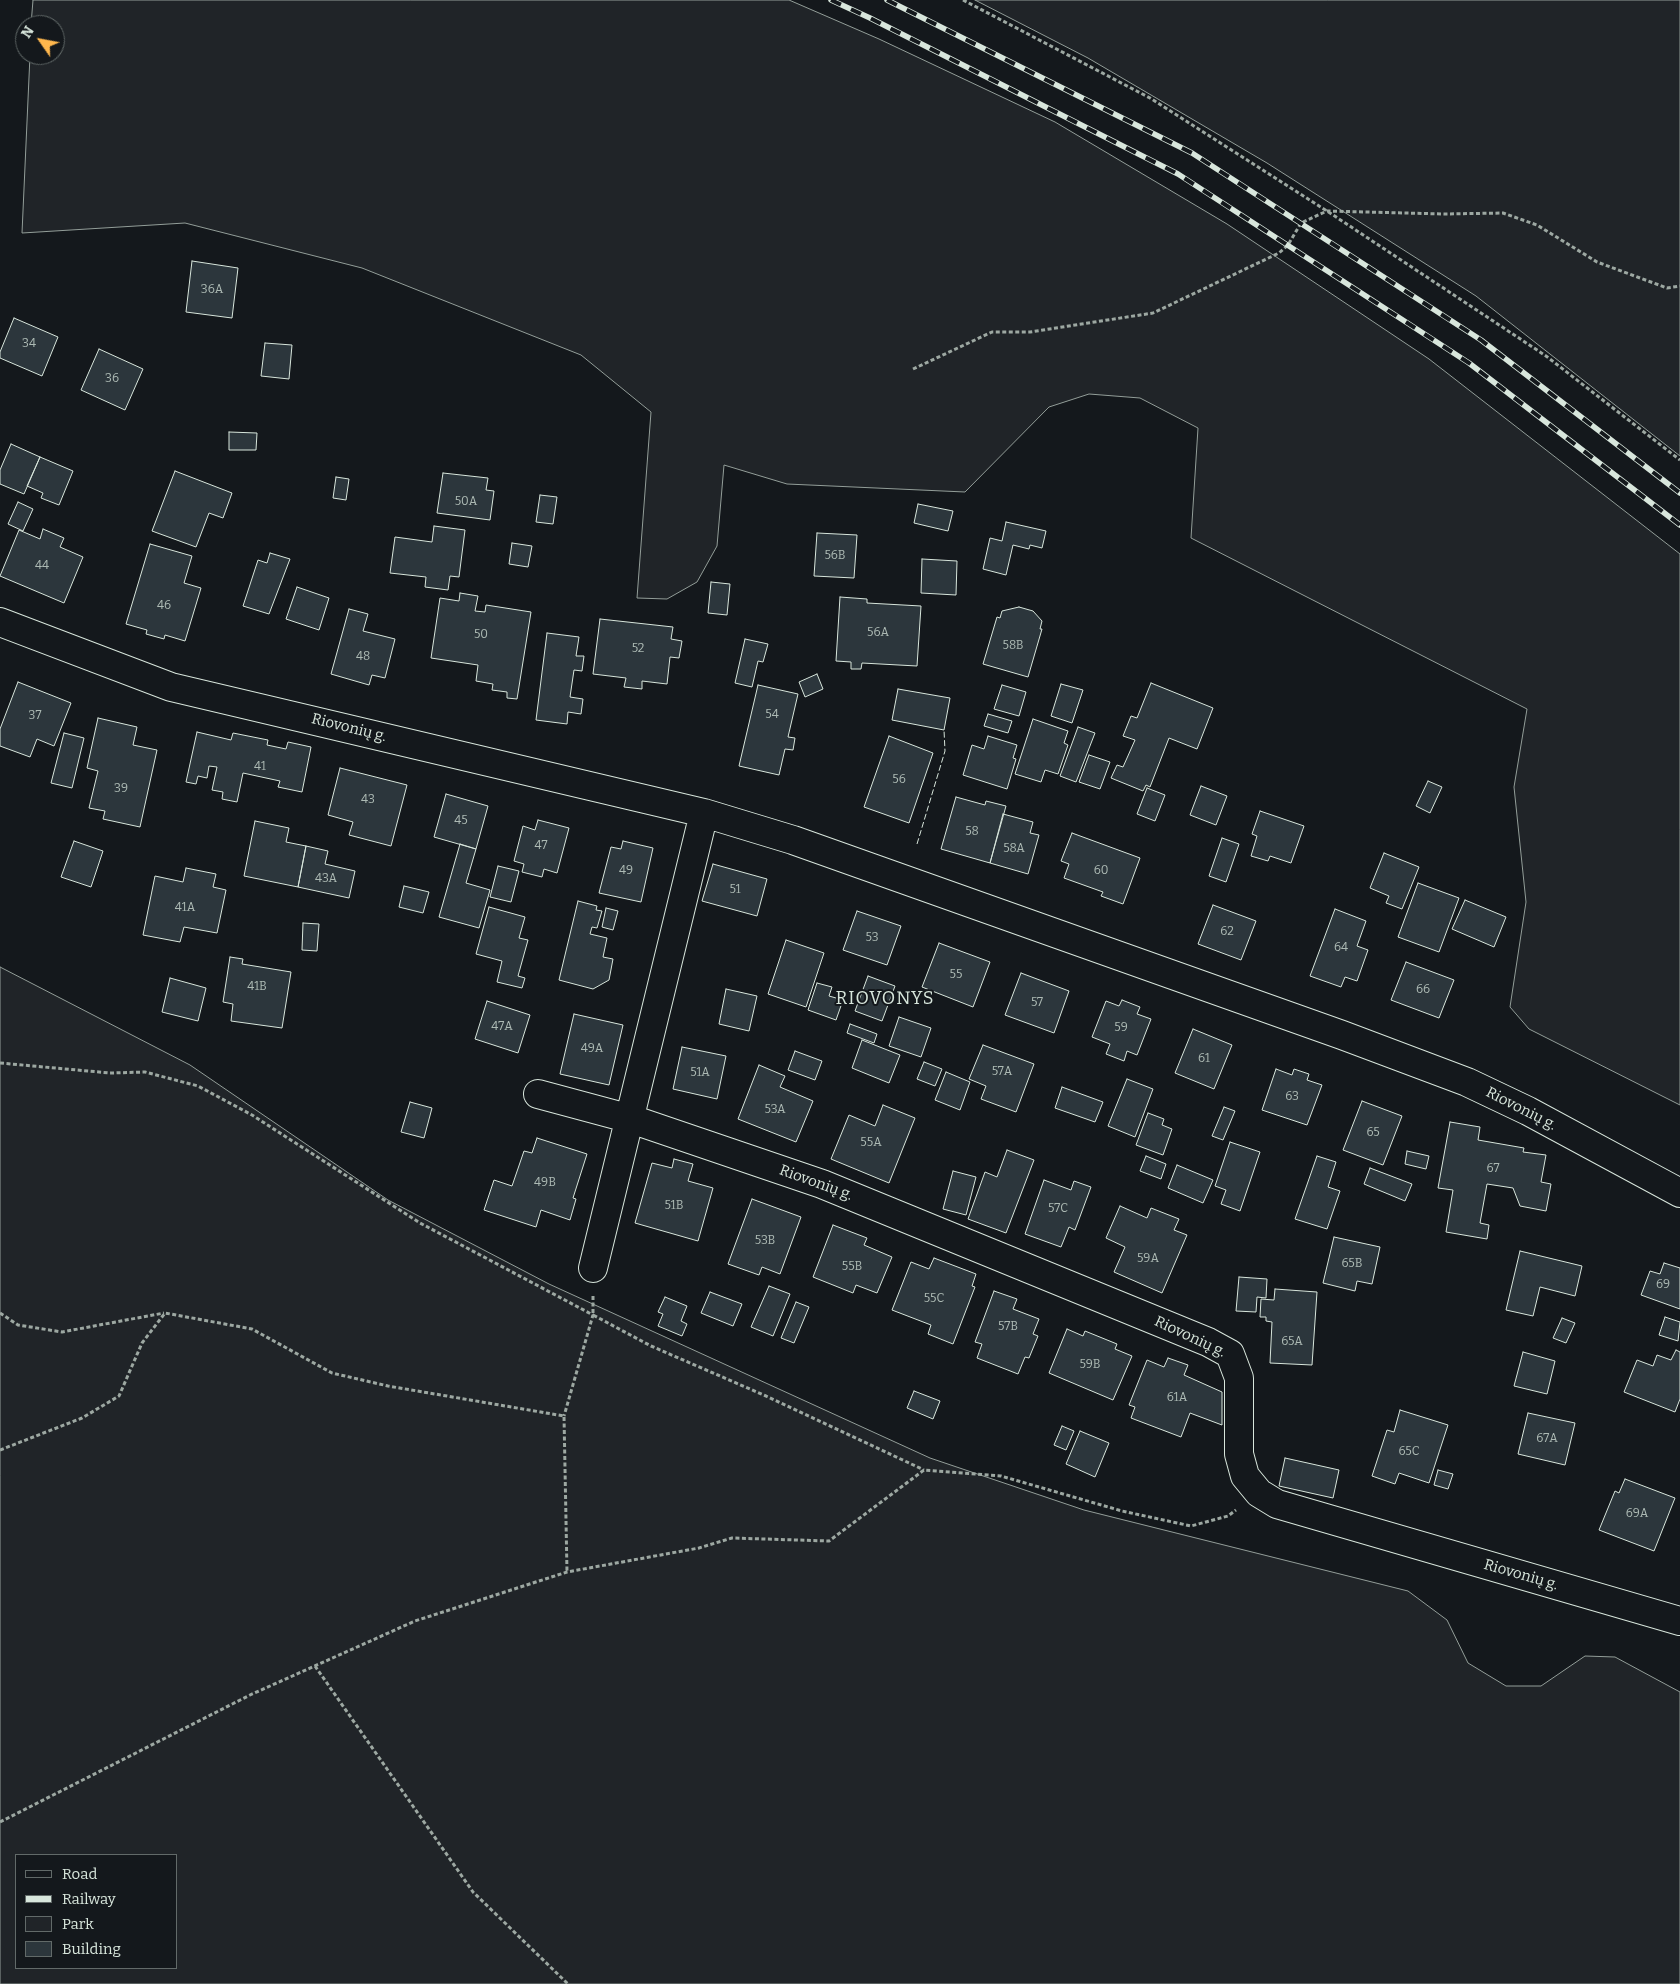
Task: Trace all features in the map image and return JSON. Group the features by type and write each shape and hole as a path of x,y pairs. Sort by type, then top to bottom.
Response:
{"street":[{"name":"Riovonių g.","path":"0,622 170,687 704,813 793,840 1350,1038 1468,1082 1528,1111 1680,1193"},
{"path":"593,1268 631,1119 704,813"},
{"name":"Riovonių g.","path":"538,1094 631,1119 822,1184 1208,1342 1230,1354 1239,1378 1240,1454 1245,1476 1259,1493 1277,1504 1680,1621"}],"path":[{"path":"963,0 1150,98 1327,211 1546,356 1680,460"},
{"path":"912,369 992,332 1030,332 1153,314 1280,253 1288,245 1301,223 1327,211 1444,214 1503,213 1536,225 1597,262 1667,288 1680,286"},
{"path":"0,1063 110,1073 145,1072 198,1086 252,1115 420,1223 651,1346 766,1396 924,1470 1001,1476 1122,1511 1191,1526 1228,1516 1259,1493"},
{"path":"567,1572 564,1416 593,1315 593,1268"},
{"path":"0,1313 18,1325 62,1332 165,1313 252,1329 332,1373 388,1386 564,1416"},
{"path":"0,1450 82,1418 119,1396 142,1343 165,1313"},
{"path":"0,1822 250,1695 415,1621 567,1572 699,1548 732,1538 829,1541 924,1470"},
{"path":"315,1666 473,1892 568,1984"}],"green space":[{"path":"33,0 789,0 879,39 1055,122 1227,224 1429,359 1680,554 1680,1105 1529,1029 1510,1007 1526,902 1514,787 1527,709 1191,538 1198,428 1140,398 1089,394 1049,407 965,492 787,484 724,465 717,546 697,582 667,599 637,598 651,412 581,355 362,268 185,223 22,233 30,65 65,65 65,15 32,15"},
{"path":"975,0 1680,0 1680,456 1476,296 1267,163 1088,58"},
{"path":"0,967 190,1065 388,1200 549,1284 930,1458 1084,1510 1408,1591 1447,1620 1468,1663 1506,1686 1541,1686 1585,1656 1615,1657 1680,1692 1680,1984 0,1984"}],"building":[{"path":"192,261 238,268 232,318 186,312"},
{"path":"14,318 58,337 42,376 0,358 0,352"},
{"path":"265,343 292,345 289,379 261,376"},
{"path":"99,349 143,369 125,410 81,390"},
{"path":"229,432 257,433 256,450 229,450"},
{"path":"11,444 40,457 24,494 0,484 0,470"},
{"path":"40,457 73,471 59,505 41,498 43,493 27,486"},
{"path":"175,471 232,493 223,518 209,513 196,547 152,531"},
{"path":"443,473 488,478 486,490 494,491 490,520 437,513"},
{"path":"336,477 349,479 346,500 333,498"},
{"path":"540,495 557,497 553,524 536,522"},
{"path":"18,502 33,509 23,531 8,524"},
{"path":"918,504 953,511 948,531 914,523"},
{"path":"1006,522 1046,531 1042,548 1030,545 1029,549 1013,545 1006,575 983,569 990,538 1002,541"},
{"path":"434,526 465,530 459,577 450,576 448,590 425,587 426,577 390,573 395,537 432,542"},
{"path":"43,529 64,538 60,547 83,557 64,603 0,576 19,530 40,539"},
{"path":"817,533 857,535 854,578 814,576"},
{"path":"512,543 532,546 528,567 509,564"},
{"path":"150,544 192,556 184,583 201,588 185,641 165,635 164,639 146,634 147,630 126,624"},
{"path":"270,553 290,559 269,614 243,606 258,560 267,563"},
{"path":"922,559 957,561 956,595 921,593"},
{"path":"711,582 730,584 727,615 708,613"},
{"path":"297,587 329,598 319,630 286,619"},
{"path":"460,593 478,596 475,611 485,612 486,605 531,612 517,699 507,698 507,692 492,690 493,684 476,681 478,665 431,658 440,598 459,601"},
{"path":"840,597 867,599 867,603 921,606 917,666 862,663 861,669 851,669 851,662 836,661"},
{"path":"1019,607 1033,611 1042,621 1040,629 1042,629 1028,677 983,664 997,617 1000,618 1002,611"},
{"path":"349,609 368,614 363,631 395,639 385,678 372,675 369,685 331,674"},
{"path":"600,619 673,627 671,639 682,641 679,658 670,657 667,684 642,681 642,689 624,687 626,678 593,674"},
{"path":"547,633 579,637 576,656 584,656 582,671 574,670 570,697 583,699 581,714 568,712 567,724 536,720"},
{"path":"745,639 768,644 763,662 758,661 752,687 735,683"},
{"path":"817,674 823,689 805,697 799,682"},
{"path":"18,682 71,703 54,746 37,739 30,757 0,746 0,729"},
{"path":"1151,683 1213,708 1197,749 1169,738 1150,787 1146,785 1143,791 1111,778 1117,765 1123,767 1135,740 1123,736 1131,716 1137,718"},
{"path":"1061,684 1083,690 1072,723 1051,716"},
{"path":"758,685 798,694 788,737 795,738 793,750 785,749 779,775 739,766"},
{"path":"1002,685 1026,692 1019,716 994,709"},
{"path":"898,689 950,698 944,730 892,720"},
{"path":"988,714 1012,721 1008,733 984,726"},
{"path":"98,718 137,727 133,745 157,750 140,827 103,819 105,811 89,808 98,771 87,768"},
{"path":"1033,719 1068,731 1064,743 1068,745 1058,774 1045,770 1041,782 1015,774"},
{"path":"1078,727 1095,733 1076,782 1060,776"},
{"path":"197,732 231,740 233,733 268,740 267,745 286,749 288,742 311,747 302,792 278,787 280,781 243,773 237,802 222,799 223,792 212,790 217,767 209,766 207,778 198,776 196,784 186,782"},
{"path":"64,733 84,738 72,788 51,783"},
{"path":"889,736 933,753 909,823 864,807"},
{"path":"988,736 1017,745 1013,758 1016,759 1007,789 963,775 972,745 984,749"},
{"path":"1089,755 1110,762 1100,789 1079,782"},
{"path":"340,768 407,785 391,846 349,835 353,822 328,815"},
{"path":"1428,781 1442,787 1430,813 1416,806"},
{"path":"1201,786 1227,796 1216,825 1190,815"},
{"path":"1147,788 1165,795 1155,821 1137,814"},
{"path":"446,794 488,806 476,849 434,837"},
{"path":"956,797 985,805 986,801 1006,806 990,863 941,849"},
{"path":"1260,811 1304,826 1291,863 1270,856 1268,861 1251,856 1257,836 1252,834"},
{"path":"1003,814 1033,822 1030,833 1039,835 1028,874 990,863"},
{"path":"538,820 569,828 557,873 544,869 542,877 522,872 524,864 514,861 523,826 535,830"},
{"path":"255,821 289,828 286,842 306,846 298,887 244,876"},
{"path":"1072,833 1140,858 1123,904 1101,896 1103,892 1064,878 1069,864 1061,861"},
{"path":"1222,838 1239,844 1226,882 1209,876"},
{"path":"74,841 103,851 91,887 61,877"},
{"path":"623,841 653,848 641,902 599,893 611,847 621,849"},
{"path":"460,844 476,849 466,883 490,890 479,928 439,917"},
{"path":"306,846 328,851 325,864 355,871 349,898 298,887"},
{"path":"1384,853 1419,867 1402,909 1386,903 1389,896 1370,888"},
{"path":"713,864 767,879 757,916 702,901"},
{"path":"498,866 519,871 511,902 490,897"},
{"path":"186,868 216,874 213,887 226,890 217,933 184,927 180,942 143,935 155,876 183,882"},
{"path":"1418,883 1459,898 1439,952 1398,937"},
{"path":"404,886 429,892 423,913 399,907"},
{"path":"1465,900 1506,917 1494,947 1452,929"},
{"path":"578,901 597,906 596,910 602,911 597,928 592,927 590,934 607,938 603,957 613,959 609,980 593,989 559,980"},
{"path":"1213,905 1256,921 1241,960 1198,944"},
{"path":"489,907 525,917 519,938 528,940 518,976 525,978 522,988 497,982 502,961 476,954"},
{"path":"606,908 618,911 613,930 602,927"},
{"path":"1335,909 1366,921 1357,946 1368,950 1357,981 1345,977 1341,987 1310,976"},
{"path":"857,911 901,926 887,965 843,950"},
{"path":"303,923 319,924 317,951 302,950"},
{"path":"786,940 824,953 806,1007 768,994"},
{"path":"939,943 990,962 973,1007 922,987"},
{"path":"230,957 243,959 242,964 291,972 282,1028 231,1021 233,1004 223,1002"},
{"path":"1406,962 1454,980 1439,1018 1391,1000"},
{"path":"1021,973 1069,991 1054,1033 1005,1015"},
{"path":"868,976 895,986 882,1021 855,1011"},
{"path":"170,978 206,988 198,1021 162,1012"},
{"path":"817,983 832,987 829,996 843,1000 836,1020 808,1010"},
{"path":"726,989 757,996 749,1031 719,1024"},
{"path":"1122,1000 1140,1007 1137,1014 1151,1019 1137,1055 1127,1051 1124,1061 1106,1054 1110,1044 1092,1037 1106,1001 1119,1006"},
{"path":"487,1001 530,1015 518,1053 475,1039"},
{"path":"574,1014 623,1025 609,1085 560,1074"},
{"path":"899,1017 931,1028 921,1057 889,1046"},
{"path":"850,1024 877,1034 874,1043 847,1033"},
{"path":"1193,1029 1232,1045 1214,1089 1175,1073"},
{"path":"862,1040 900,1055 889,1083 852,1068"},
{"path":"983,1045 1034,1064 1016,1112 981,1099 986,1086 969,1079"},
{"path":"682,1047 726,1056 717,1099 673,1089"},
{"path":"795,1051 822,1061 815,1080 788,1070"},
{"path":"924,1062 942,1069 935,1086 917,1079"},
{"path":"759,1065 785,1076 780,1087 813,1101 796,1142 738,1119"},
{"path":"1276,1069 1292,1075 1294,1069 1309,1074 1307,1080 1322,1085 1307,1125 1262,1110"},
{"path":"946,1072 970,1082 960,1110 935,1100"},
{"path":"1127,1079 1153,1089 1135,1137 1108,1126"},
{"path":"1062,1087 1103,1102 1095,1122 1055,1108"},
{"path":"1362,1101 1402,1116 1383,1165 1343,1150"},
{"path":"410,1102 432,1108 424,1138 401,1132"},
{"path":"883,1105 915,1118 889,1183 831,1159 849,1115 875,1126"},
{"path":"1224,1107 1235,1111 1223,1140 1212,1136"},
{"path":"1148,1113 1164,1119 1162,1125 1172,1129 1163,1155 1136,1145"},
{"path":"1450,1122 1480,1127 1478,1140 1524,1148 1523,1152 1546,1155 1541,1182 1551,1184 1546,1211 1520,1206 1513,1188 1487,1184 1480,1223 1489,1225 1487,1239 1446,1232 1453,1190 1438,1188"},
{"path":"537,1138 587,1154 573,1198 576,1199 570,1220 541,1210 536,1227 484,1210 494,1180 512,1186 524,1151 532,1153"},
{"path":"1230,1142 1260,1152 1240,1211 1221,1204 1226,1190 1215,1186"},
{"path":"1007,1150 1034,1160 1006,1233 968,1219 985,1172 997,1177"},
{"path":"1407,1151 1429,1156 1426,1169 1405,1164"},
{"path":"1146,1156 1166,1164 1161,1179 1140,1171"},
{"path":"1317,1156 1336,1162 1328,1187 1340,1191 1327,1229 1295,1219"},
{"path":"674,1159 693,1164 688,1181 713,1188 698,1241 635,1223 652,1163 672,1168"},
{"path":"1177,1165 1213,1180 1203,1203 1168,1188"},
{"path":"1370,1168 1412,1184 1405,1201 1364,1184"},
{"path":"953,1171 976,1177 966,1215 943,1209"},
{"path":"1044,1180 1071,1190 1074,1181 1091,1187 1075,1230 1069,1227 1061,1247 1025,1234"},
{"path":"752,1199 801,1217 780,1274 762,1267 759,1275 728,1264"},
{"path":"1120,1206 1147,1218 1151,1208 1179,1219 1174,1230 1187,1235 1162,1293 1114,1272 1125,1247 1106,1238"},
{"path":"833,1225 867,1238 864,1245 892,1257 877,1293 856,1285 853,1293 813,1277"},
{"path":"1334,1237 1380,1247 1372,1284 1357,1281 1355,1291 1323,1283"},
{"path":"1520,1251 1582,1266 1575,1296 1540,1287 1533,1316 1506,1310"},
{"path":"934,1258 976,1274 972,1286 975,1287 953,1344 928,1334 931,1325 892,1310 911,1262 929,1269"},
{"path":"1664,1263 1680,1268 1680,1309 1641,1295 1650,1271 1660,1274"},
{"path":"1239,1277 1267,1279 1266,1298 1257,1297 1256,1312 1236,1311"},
{"path":"769,1286 790,1294 773,1336 751,1327"},
{"path":"1275,1289 1317,1292 1312,1365 1270,1363 1272,1322 1266,1321 1266,1317 1260,1317 1261,1299 1274,1300"},
{"path":"994,1291 1017,1299 1013,1309 1039,1319 1033,1334 1038,1336 1029,1358 1025,1357 1018,1374 977,1358 982,1344 975,1342"},
{"path":"710,1292 742,1304 733,1326 701,1313"},
{"path":"665,1297 687,1306 681,1321 687,1324 682,1336 658,1326 663,1314 658,1312"},
{"path":"796,1302 809,1307 794,1343 781,1338"},
{"path":"1665,1317 1680,1322 1678,1341 1659,1335"},
{"path":"1562,1318 1575,1323 1566,1343 1553,1338"},
{"path":"1067,1329 1083,1336 1085,1331 1117,1344 1115,1349 1132,1356 1113,1400 1049,1373"},
{"path":"1676,1350 1680,1352 1680,1399 1675,1412 1624,1392 1637,1360 1653,1366 1657,1355 1671,1360"},
{"path":"1523,1352 1555,1361 1547,1394 1514,1386"},
{"path":"1168,1358 1188,1365 1184,1375 1222,1392 1222,1425 1190,1413 1181,1437 1131,1418 1135,1407 1129,1405 1147,1360 1164,1367"},
{"path":"914,1391 940,1401 933,1419 907,1408"},
{"path":"1400,1410 1448,1425 1429,1483 1399,1473 1395,1484 1372,1476 1387,1430 1394,1432"},
{"path":"1528,1413 1575,1423 1565,1465 1518,1454"},
{"path":"1062,1426 1074,1431 1066,1450 1054,1445"},
{"path":"1080,1431 1109,1443 1095,1477 1066,1464"},
{"path":"1285,1458 1339,1470 1333,1498 1279,1486"},
{"path":"1438,1470 1453,1474 1448,1489 1434,1485"},
{"path":"1625,1479 1675,1498 1654,1551 1599,1530 1615,1491 1619,1493"}],"railway":[{"path":"831,0 1178,174 1469,363 1680,525"},
{"path":"887,0 1192,153 1481,340 1680,493"}],"fence":[{"path":"917,844 945,751 944,730"}],"district":[{"name":"RIOVONYS","path":"885,999"}]}
